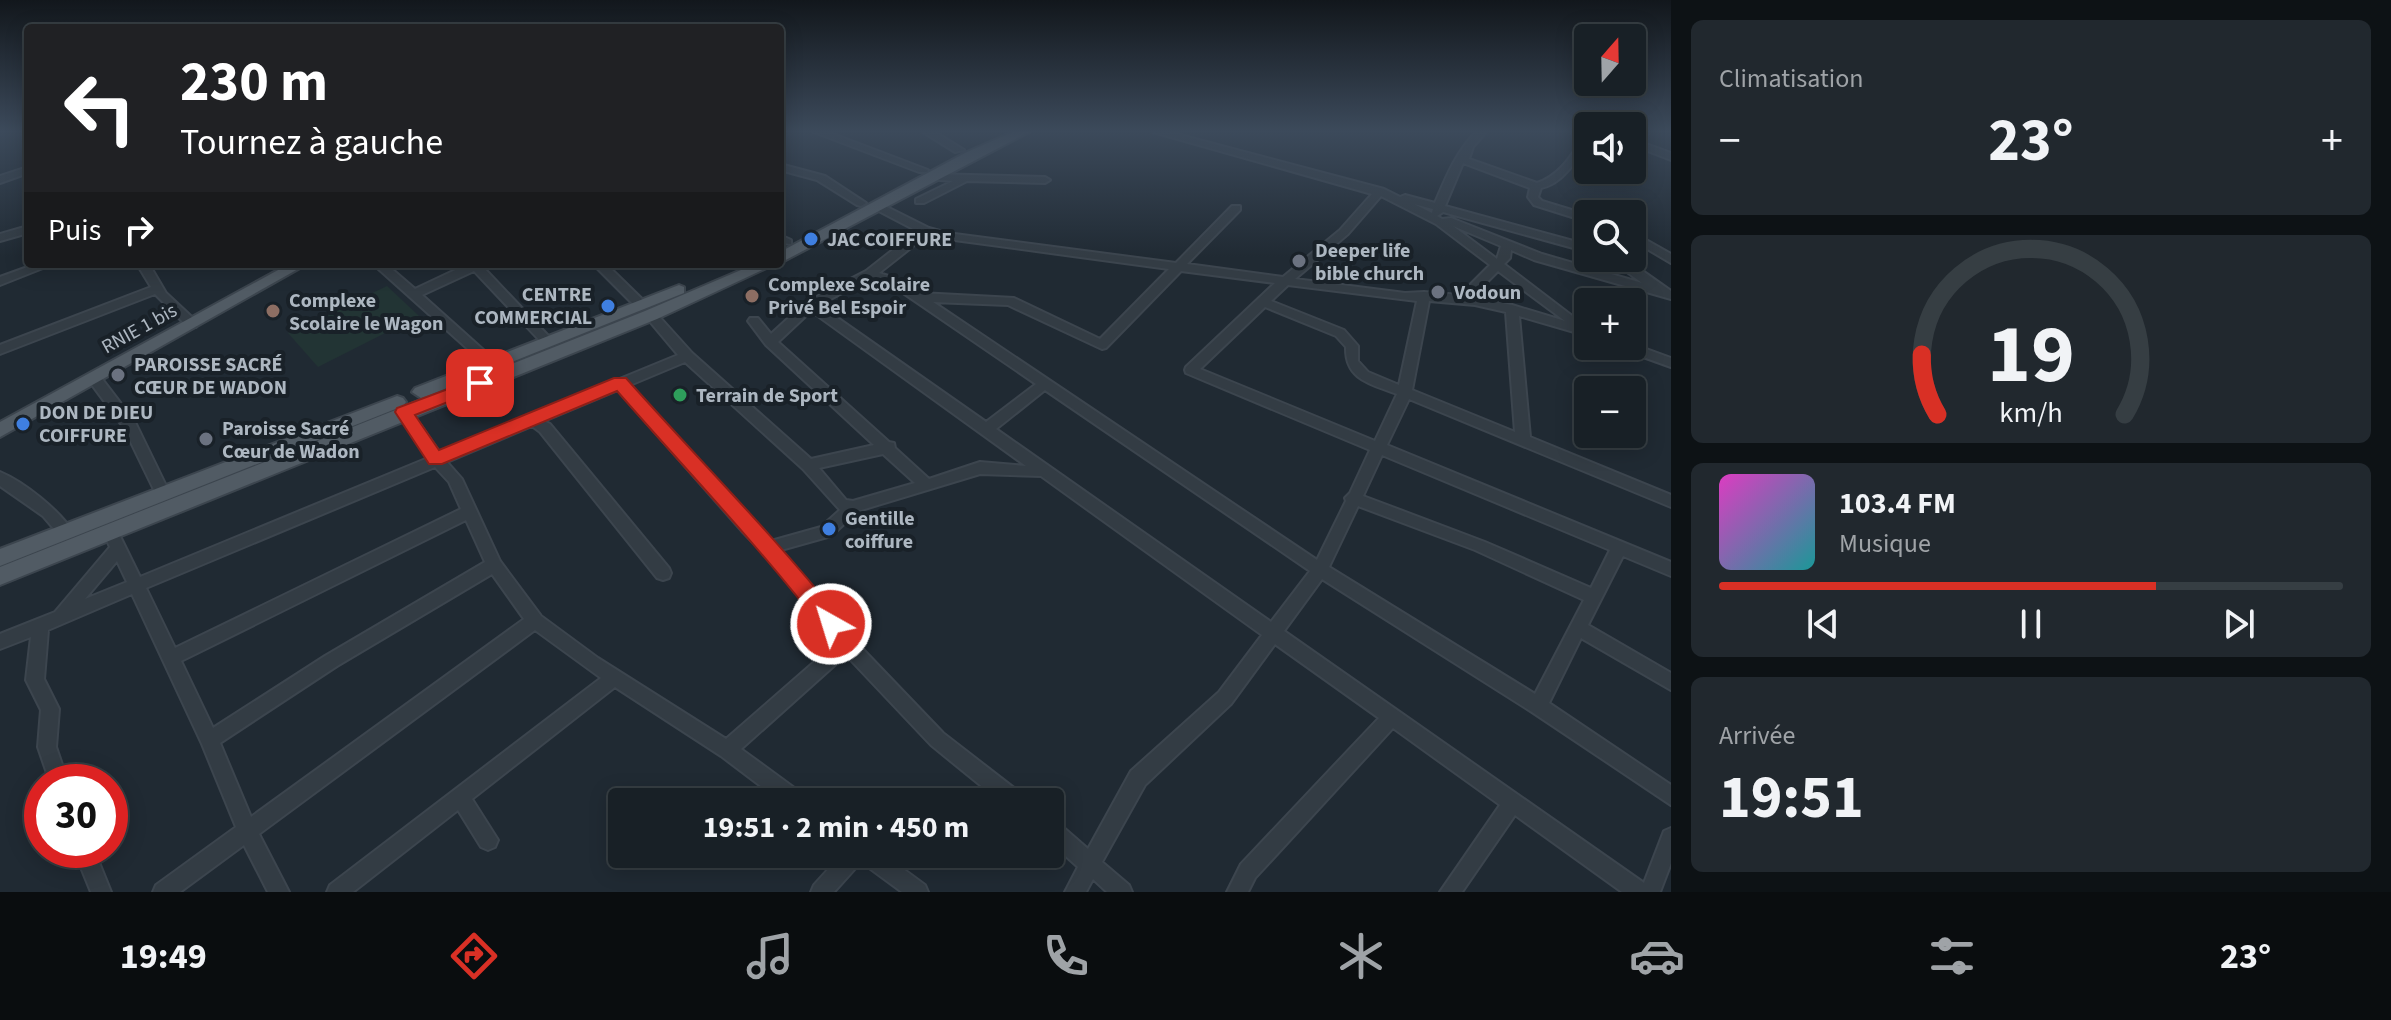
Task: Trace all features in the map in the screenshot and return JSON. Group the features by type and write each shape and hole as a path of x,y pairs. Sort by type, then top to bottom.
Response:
{"main road":[{"path":"784,241 861,203 934,174"},
{"path":"784,256 879,207 931,175"},
{"name":"RNIE 1 bis","path":"0,430 293,268"},
{"path":"0,558 548,342 646,310 733,268"},
{"path":"0,576 646,310 757,268"}],"street":[{"path":"805,174 821,178 861,203"},
{"path":"927,174 963,180 1045,180"},
{"path":"1312,174 1384,193 1438,213 1507,245 1577,270 1666,294"},
{"path":"1438,213 1453,174"},
{"path":"1501,174 1536,186 1546,185 1559,174"},
{"path":"931,175 947,191"},
{"path":"920,201 947,191 963,180"},
{"path":"1536,186 1533,197 1538,203 1574,215"},
{"path":"1384,193 1438,213 1574,246"},
{"path":"1384,193 1191,370 1379,445 1618,550 1671,569"},
{"path":"879,207 925,231 1405,297 1463,299 1512,309 1574,328"},
{"path":"916,296 1010,301 1102,345 1236,208"},
{"path":"1438,213 1496,267 1574,322"},
{"path":"0,238 24,230"},
{"path":"770,342 810,310 870,274 925,231"},
{"path":"1646,244 1671,259"},
{"path":"1463,299 1504,258 1507,245"},
{"path":"0,281 36,268"},
{"path":"145,268 157,289 192,324"},
{"path":"384,268 493,364"},
{"path":"414,294 468,268"},
{"path":"480,268 548,342"},
{"path":"603,268 687,356 808,465 842,505 853,507"},
{"path":"1641,272 1666,294"},
{"path":"870,274 897,283 1320,570 1538,706 1671,796"},
{"path":"0,350 157,289"},
{"path":"1075,892 1138,778 1225,698 1270,632 1320,570 1404,395 1424,296"},
{"path":"1263,302 1340,333 1352,346 1355,368 1404,395 1671,501"},
{"path":"1512,309 1523,442"},
{"path":"810,310 1639,892"},
{"path":"754,321 770,342 889,447 927,485"},
{"path":"1646,354 1671,363"},
{"path":"0,642 436,459 542,420 687,356"},
{"path":"94,378 130,426 163,494"},
{"path":"620,383 787,567 847,644 937,739 998,788"},
{"path":"985,430 1046,383"},
{"path":"404,412 436,459 455,479 494,565 535,621 778,788"},
{"path":"542,420 663,573"},
{"path":"808,465 889,447"},
{"path":"767,548 799,542 826,532 853,507 980,468 1012,468 1043,473"},
{"path":"0,478 48,512 65,532"},
{"path":"1352,498 1480,546 1595,597"},
{"path":"170,658 469,512"},
{"path":"110,530 210,740 246,829 279,892"},
{"path":"787,567 799,542"},
{"path":"53,764 47,747 50,709 35,680 48,623 120,547"},
{"path":"1538,706 1618,550"},
{"path":"210,740 331,661 494,565"},
{"path":"163,892 535,621"},
{"path":"1579,628 1671,682"},
{"path":"727,750 847,644"},
{"path":"337,892 614,678"},
{"path":"1237,892 1248,871 1391,717"},
{"path":"461,799 488,840"},
{"path":"1450,892 1511,805"},
{"path":"1650,892 1671,838"},
{"path":"1064,840 1122,892"},
{"path":"91,868 101,892"},
{"path":"821,892 842,868"},
{"path":"886,868 918,892"}],"shaded area":[{"path":"387,286 419,316 318,367 288,333"}],"place":[{"name":"JAC COIFFURE","path":"811,239"},
{"name":"Deeper life bible church","path":"1299,261"},
{"name":"Vodoun","path":"1438,292"},
{"name":"Complexe Scolaire Privé Bel Espoir","path":"752,296"},
{"name":"CENTRE COMMERCIAL","path":"608,306"},
{"name":"Complexe Scolaire le Wagon","path":"273,311"},
{"name":"PAROISSE SACRÉ CŒUR DE WADON","path":"118,375"},
{"name":"Terrain de Sport","path":"680,395"},
{"name":"DON DE DIEU COIFFURE","path":"23,424"},
{"name":"Paroisse Sacré Cœur de Wadon","path":"206,439"},
{"name":"Gentille coiffure","path":"829,529"}],"route":[{"path":"480,383 404,412 436,459 620,383 747,527 783,562 831,624"}]}
